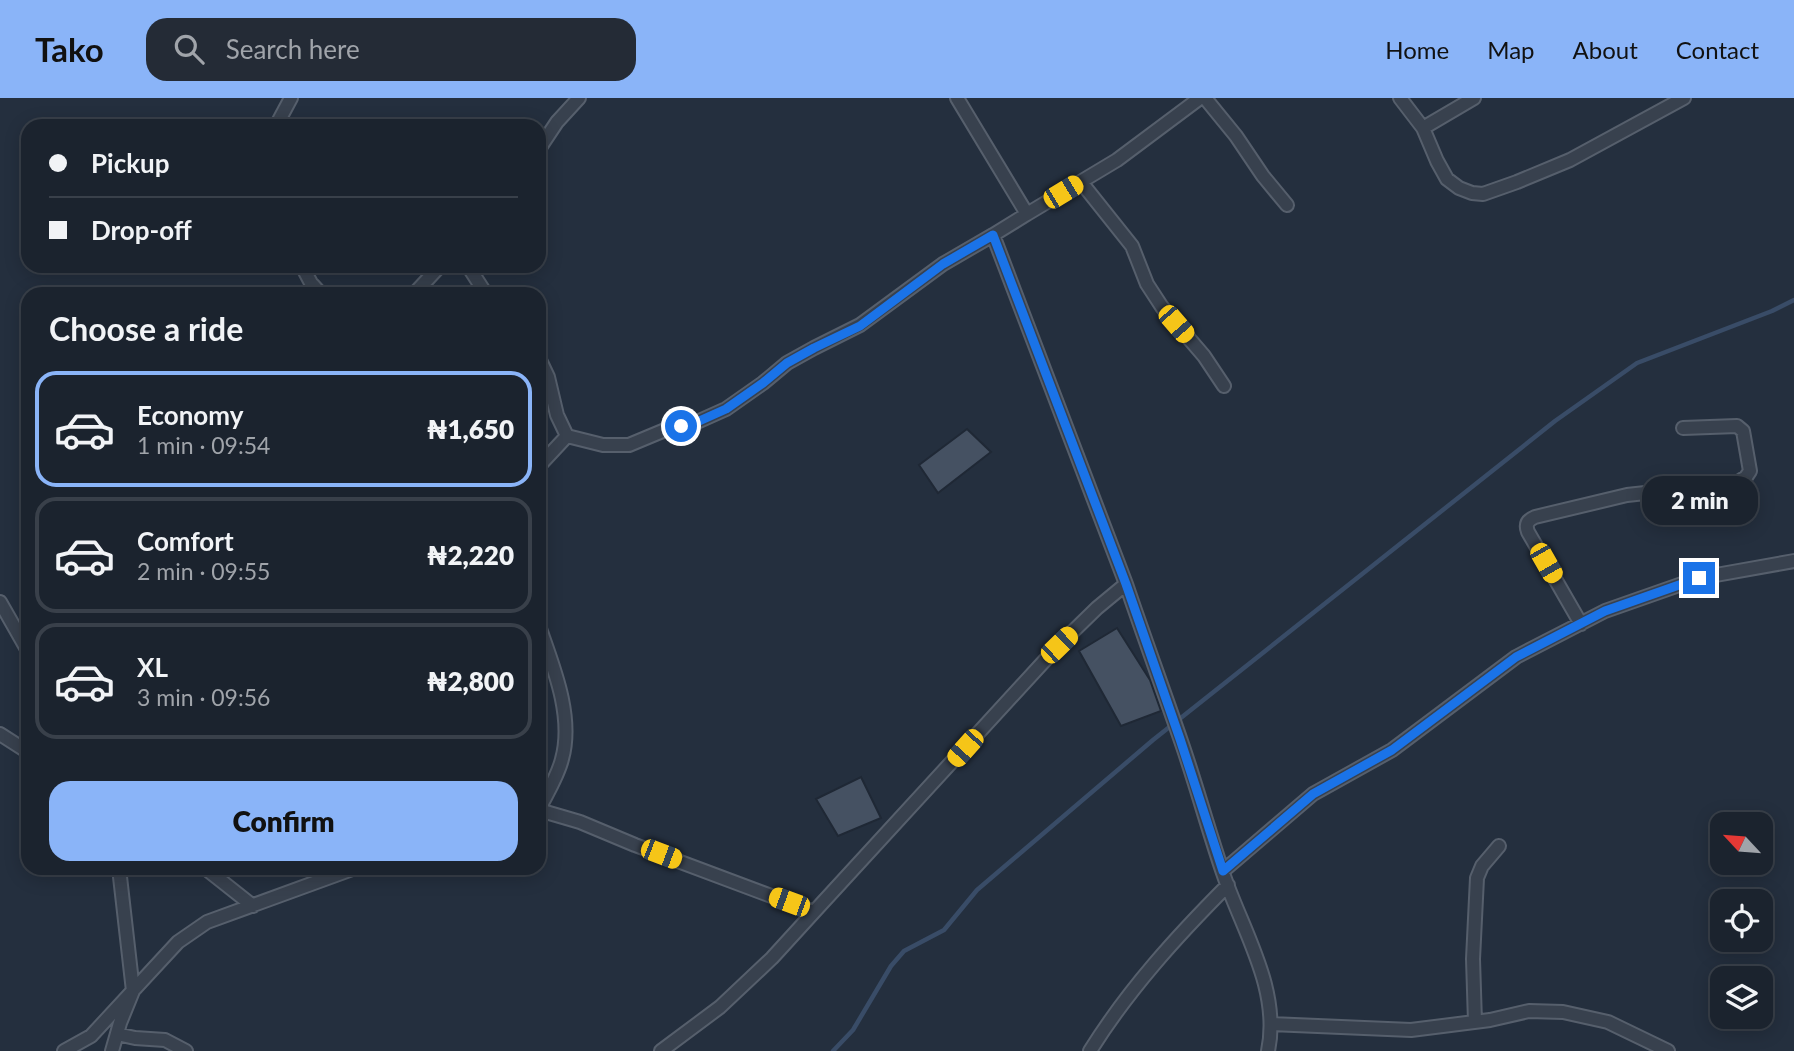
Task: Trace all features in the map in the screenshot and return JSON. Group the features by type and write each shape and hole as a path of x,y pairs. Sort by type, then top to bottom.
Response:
{"street":[{"path":"280,119 291,98"},
{"path":"546,139 579,98"},
{"path":"957,98 1027,214"},
{"path":"546,373 557,415 568,436 603,444 629,444 665,430 697,422 726,409 787,363 860,326 943,264 1117,160 1202,98 1236,136 1287,205"},
{"path":"1401,98 1423,128 1447,179 1459,188 1483,194 1570,160 1684,98"},
{"path":"1423,128 1474,98"},
{"path":"1081,181 1132,246 1147,284 1162,307 1204,356 1224,386"},
{"path":"993,235 1126,584 1227,885 1245,925 1264,980 1271,1024 1268,1051"},
{"path":"420,287 434,273"},
{"path":"1581,624 1528,532 1528,520 1627,495 1737,483 1746,477 1750,471 1743,431 1737,426 1683,428"},
{"path":"546,460 568,436"},
{"path":"1223,871 1313,794 1392,750 1516,657 1605,611 1699,578 1794,561"},
{"path":"661,1051 720,1007 772,958 1059,645 1126,584"},
{"path":"0,602 21,640"},
{"path":"546,645 559,681 567,736 562,761 546,795"},
{"path":"0,734 21,748"},
{"path":"546,812 580,822 814,912"},
{"path":"1475,1022 1473,959 1477,877 1482,866 1499,846"},
{"path":"112,1051 133,991 120,875"},
{"path":"214,875 253,906"},
{"path":"64,1051 91,1036 178,943 207,922 336,875"},
{"path":"1090,1051 1139,983 1185,928 1227,885"},
{"path":"1271,1024 1411,1030 1475,1022 1529,1011 1563,1012 1608,1022 1668,1051"},
{"path":"117,1034 165,1040 186,1051"}],"building":[{"path":"967,429 991,452 938,493 919,465"},
{"path":"1117,628 1150,680 1161,711 1121,726 1079,651"},
{"path":"861,777 881,818 838,836 816,799"}],"waterway":[{"path":"833,1051 853,1030 891,966 904,951 944,930 977,890 1153,740 1555,421 1637,363 1794,300"}],"route":[{"path":"681,426 726,409 787,363 860,326 943,264 993,235 1126,584 1223,871 1313,794 1392,750 1516,657 1605,611 1699,578"}]}
